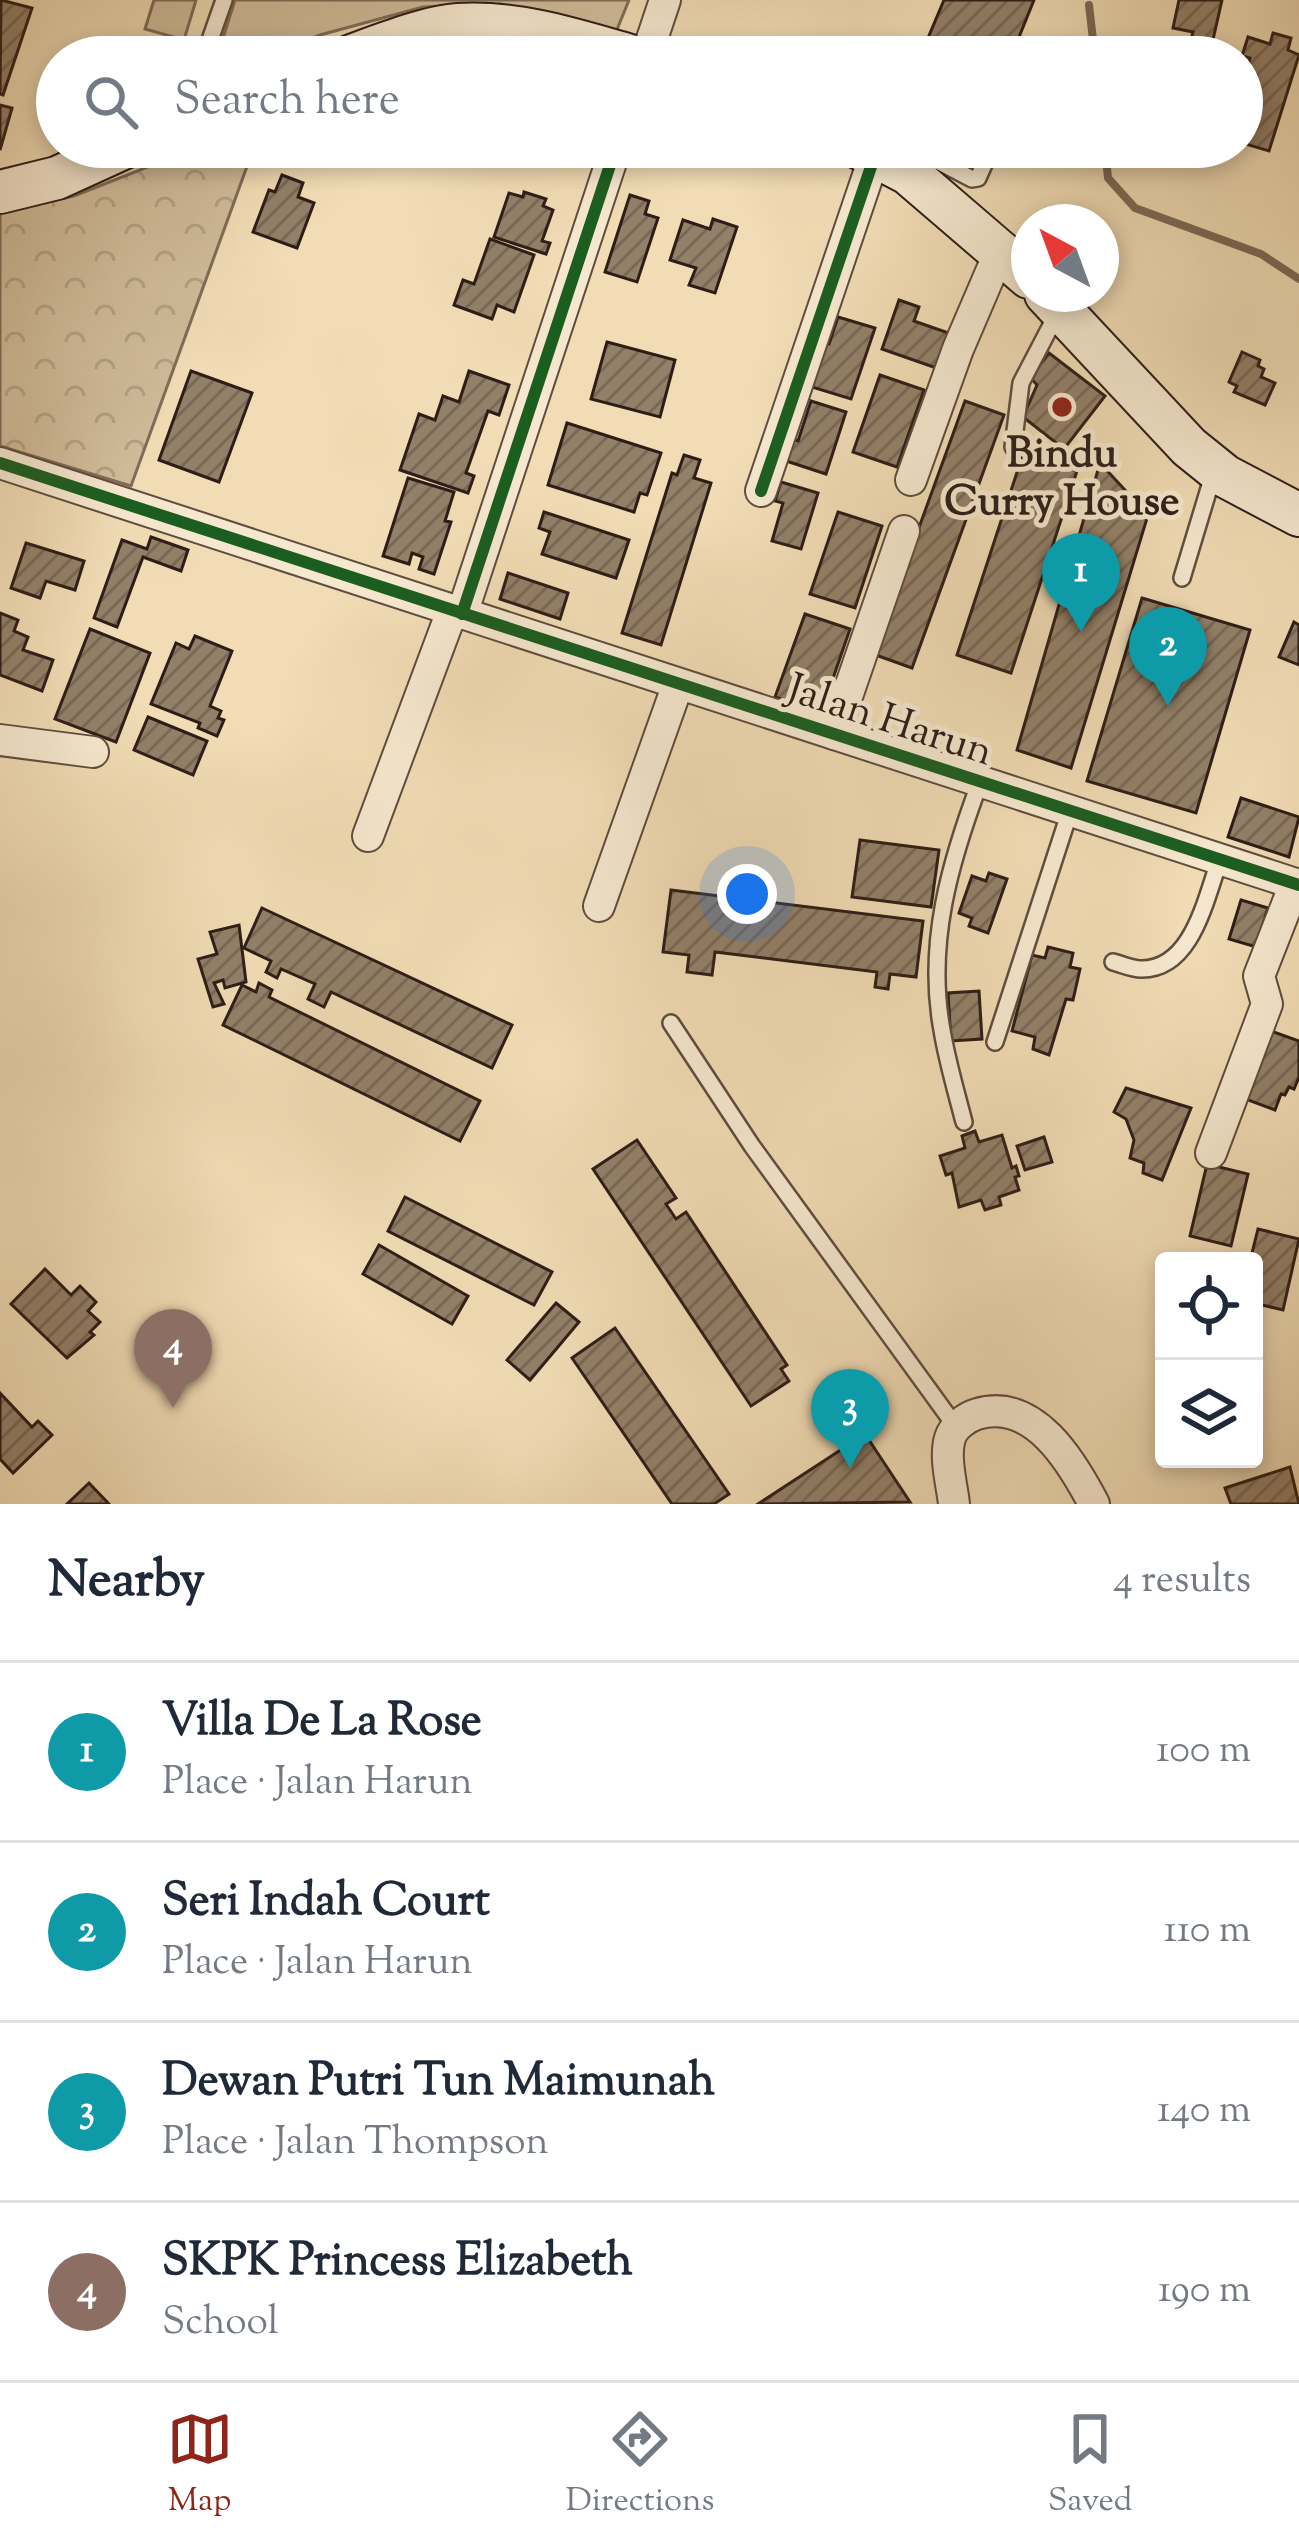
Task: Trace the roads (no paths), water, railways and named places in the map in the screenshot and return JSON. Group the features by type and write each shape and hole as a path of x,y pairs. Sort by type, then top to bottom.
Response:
{"street":[{"path":"653,36 665,0"},
{"path":"419,36 455,25 558,36"},
{"path":"0,192 79,168"},
{"path":"368,836 457,612 609,168"},
{"path":"760,491 892,168"},
{"path":"908,168 1011,261"},
{"path":"911,480 958,349 1011,269"},
{"path":"1062,312 1189,447 1215,469 1299,515"},
{"name":"Jalan Harun","path":"0,463 1297,885"},
{"path":"834,734 904,531"},
{"path":"599,906 678,684"},
{"path":"0,740 93,752"},
{"path":"1211,1153 1267,1004 1259,976 1297,885"},
{"path":"954,1504 949,1440 956,1427 974,1414 1001,1412 1031,1421 1072,1461 1094,1504"}],"lane":[{"path":"211,36 224,0"},
{"path":"936,168 975,179 981,168"},
{"path":"1013,447 1021,382 1049,312"},
{"path":"1182,578 1215,469"},
{"path":"964,1122 941,1028 936,957 948,874 980,782"},
{"path":"994,1042 1070,811"},
{"path":"1113,962 1143,970 1164,962 1193,936 1220,859"},
{"path":"671,1023 752,1146 956,1427"}],"waterway":[{"path":"1089,5 1093,36"},
{"path":"1107,168 1108,178 1135,208 1261,254 1299,279"}],"place":[{"name":"Bindu Curry House","path":"1062,407"},
{"name":"Villa De La Rose","path":"1081,632"},
{"name":"Seri Indah Court","path":"1168,706"},
{"name":"SKPK Princess Elizabeth","path":"173,1408"},
{"name":"Dewan Putri Tun Maimunah","path":"850,1468"}]}
